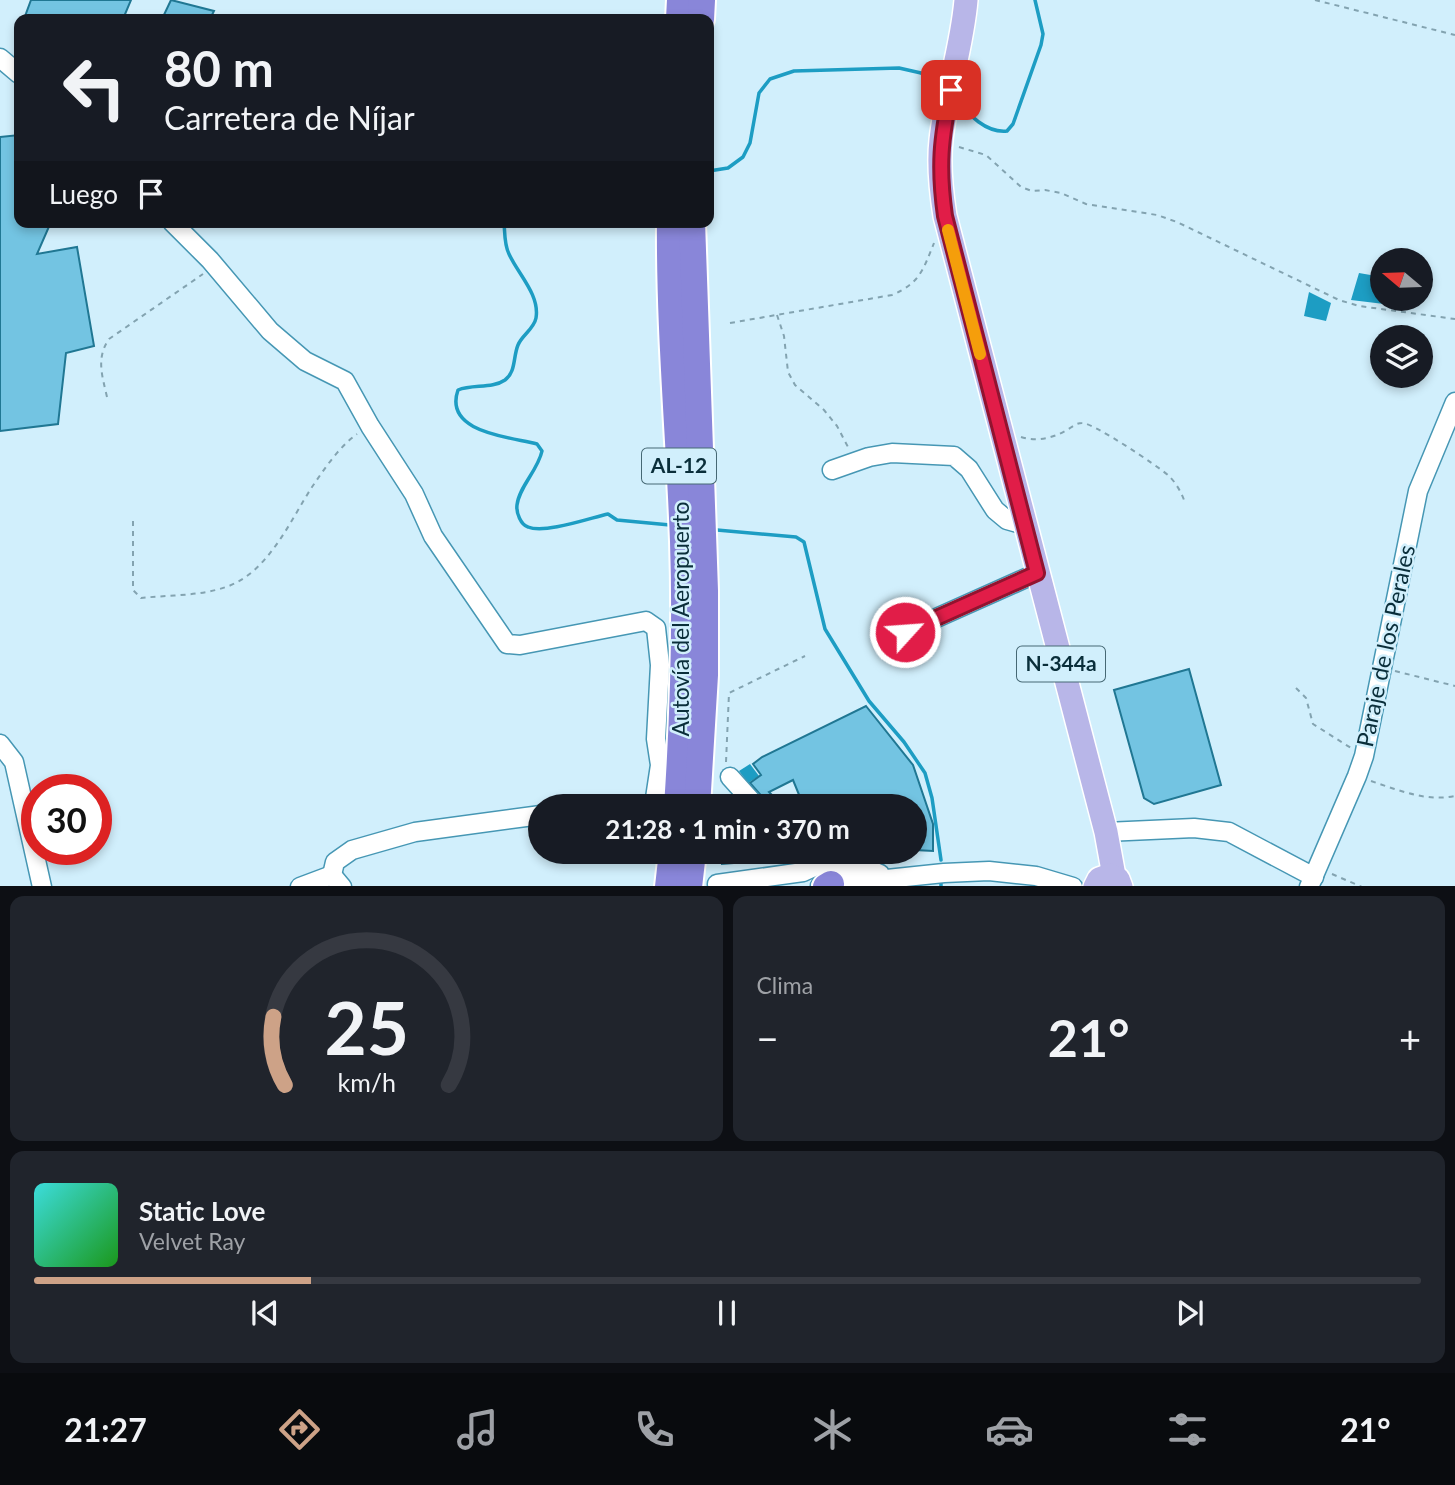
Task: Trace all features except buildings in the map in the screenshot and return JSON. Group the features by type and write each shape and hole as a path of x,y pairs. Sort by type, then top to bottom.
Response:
{"highway":[{"name":"Autovía del Aeropuerto","path":"670,228 684,605 684,710 678,794"},
{"name":"Autovía del Aeropuerto","path":"692,228 705,591 705,675 698,794"}],"main road":[{"name":"N-344a","path":"966,0 961,47 941,136 940,184 945,216 1000,432 1106,832 1096,884"}],"street":[{"path":"0,58 14,70"},
{"path":"178,228 215,266 270,331 305,361 345,381 370,426 414,494 433,536 507,645 520,645 646,621 656,628 660,665 656,739 660,765 656,794"},
{"name":"Paraje de los Perales","path":"1313,877 1364,756 1418,491 1455,402"},
{"path":"832,470 869,457 892,453 954,456 969,469 995,510 1007,520 1025,525"},
{"path":"905,632 1037,573"},
{"path":"0,744 14,762 42,886"},
{"path":"730,777 745,794"},
{"path":"306,886 337,881 334,862 352,850 415,832 528,817"},
{"path":"1106,832 1194,828 1229,832 1313,877"},
{"path":"809,864 822,881"},
{"path":"683,880 803,872 822,881 989,871 1096,884"}],"path":[{"path":"1315,0 1455,34"},
{"path":"941,136 954,146 986,155 1021,187 1032,191 1061,193 1086,204 1157,215 1177,222 1339,300 1359,306 1455,319"},
{"path":"730,323 892,295 906,289 919,279 945,216"},
{"path":"107,397 100,370 102,349 109,339 215,266"},
{"path":"777,314 784,336 788,372 795,385 824,410 837,426 854,462"},
{"path":"1000,432 1034,441 1065,431 1075,424 1091,424 1168,475 1185,503"},
{"path":"133,521 133,590 141,597 203,593 228,587 250,574 267,556 323,471 348,440 370,426"},
{"path":"730,777 726,762 729,693 805,656"},
{"path":"1383,667 1455,686"},
{"path":"1296,688 1306,698 1313,724 1364,756"},
{"path":"1357,776 1427,797 1442,799 1455,796"},
{"path":"1313,877 1357,886"}],"water":[{"path":"1359,273 1370,275 1370,302 1351,300"},
{"path":"1309,292 1331,303 1326,321 1304,316"},
{"path":"750,764 759,776 748,783 739,771"}],"waterway":[{"path":"958,99 972,117 985,126 1007,131 1013,124 1043,34 1035,0"},
{"path":"714,170 728,168 743,157 750,143 759,93 770,79 794,71 899,68 921,73 940,86"},
{"path":"504,228 507,250 532,293 536,318 518,345 509,377 494,385 458,390 456,404 460,416 482,430 537,444 542,451 518,498 517,512 525,526 536,529 556,527 608,514 617,520 670,525"},
{"path":"717,530 796,537 804,542 825,629 869,701 904,742 925,773 932,798 941,860"}],"slow traffic":[{"path":"948,230 980,354"}],"route":[{"path":"905,632 978,597 1037,573 945,216 940,184 940,152 951,90"}]}
